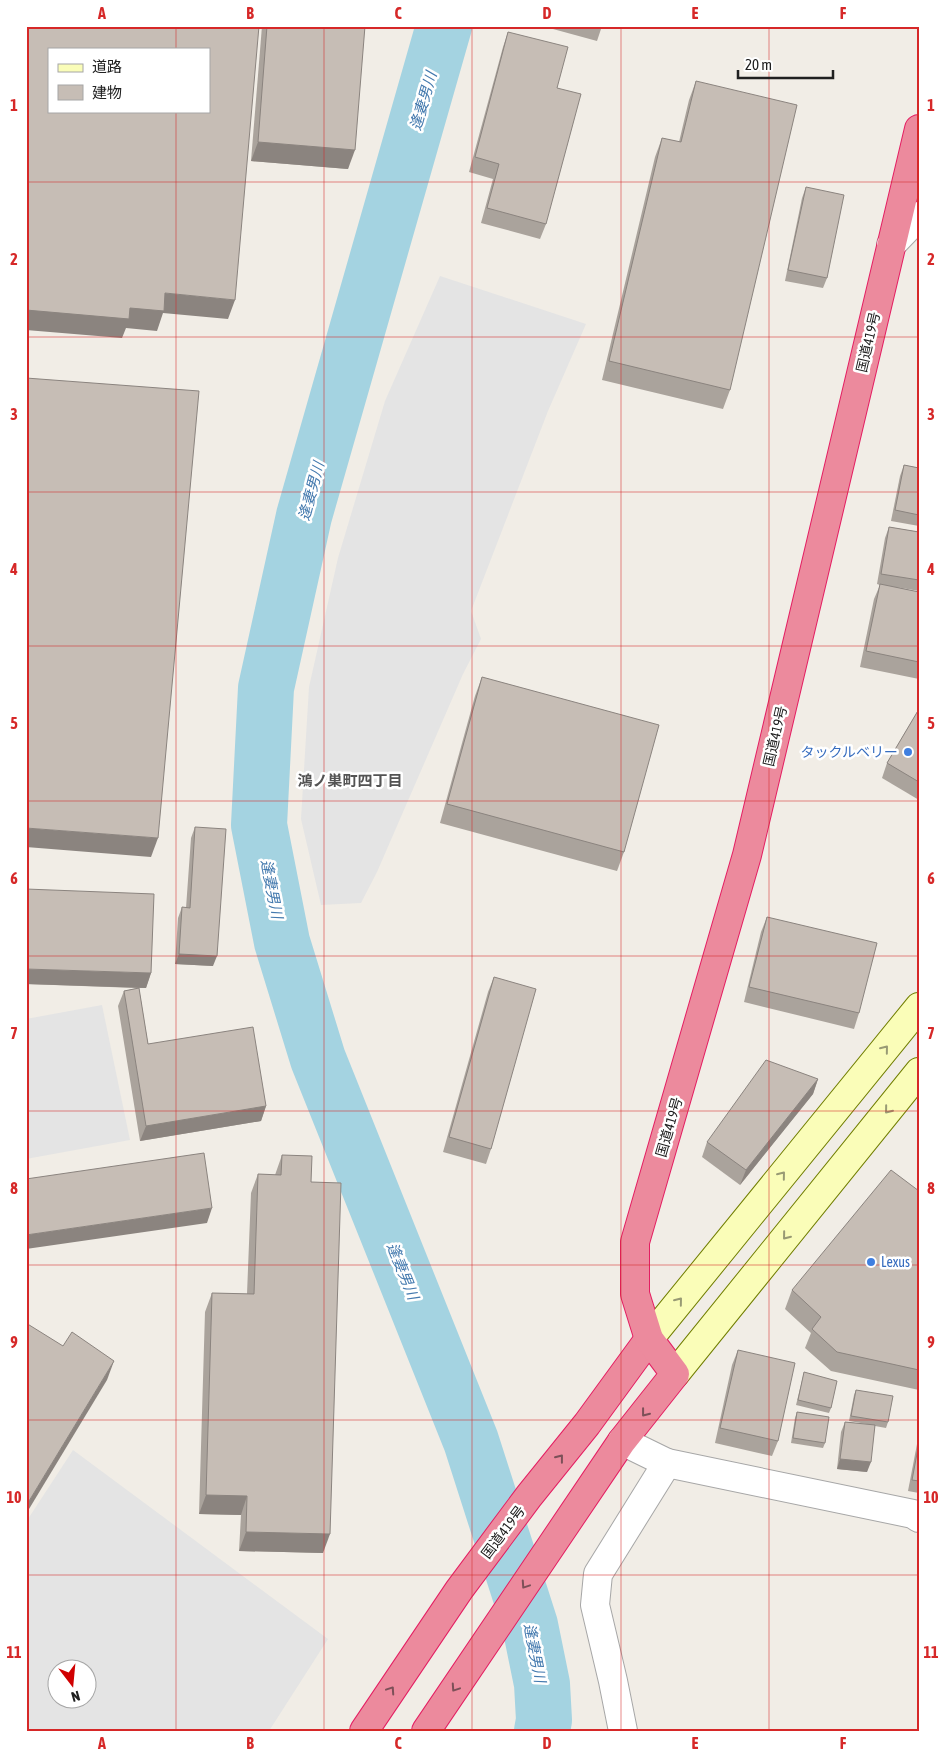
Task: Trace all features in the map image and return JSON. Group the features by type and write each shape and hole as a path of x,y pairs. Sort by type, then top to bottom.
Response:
{"highway":[{"name":"国道419号","path":"676,1374 649,1339 634,1294 635,1242 747,855 919,129"},
{"name":"国道419号","path":"364,1731 459,1590 529,1496 587,1424 649,1339"},
{"path":"426,1731 622,1441 676,1374"}],"street":[{"path":"891,245 919,216"},
{"path":"649,1339 919,1007"},
{"path":"676,1374 919,1072"},
{"path":"622,1441 667,1463 913,1514 919,1518"},
{"path":"623,1731 595,1605 598,1574 667,1463"}],"shaded area":[{"path":"440,276 586,324 548,411 471,611 481,639 463,674 377,872 361,903 321,905 301,819 309,687 338,558 385,401"},
{"path":"102,1005 130,1140 26,1159 26,1019"},
{"path":"73,1450 328,1639 269,1731 26,1731 26,1522"}],"building":[{"path":"26,26 259,26 235,300 165,293 164,311 130,308 129,319 26,310"},
{"path":"267,26 365,26 355,150 258,142"},
{"path":"508,32 568,47 557,88 581,94 546,224 487,208 499,164 475,157"},
{"path":"696,81 797,105 730,390 609,361 662,138 681,142"},
{"path":"806,187 844,195 827,278 788,270"},
{"path":"26,378 199,391 158,838 26,828"},
{"path":"904,465 919,468 919,515 895,510"},
{"path":"889,527 919,532 919,580 881,574"},
{"path":"880,584 919,592 919,662 866,651"},
{"path":"482,677 659,725 624,852 447,804"},
{"name":"タックルベリー","path":"919,709 919,782 887,763"},
{"path":"195,827 226,829 217,956 179,954 182,907 190,908"},
{"path":"26,889 154,894 151,973 26,969"},
{"path":"767,917 877,943 859,1013 749,987"},
{"path":"494,977 536,989 491,1149 449,1137"},
{"path":"139,988 148,1044 253,1027 266,1106 146,1126 124,991"},
{"path":"766,1060 818,1079 746,1170 707,1142"},
{"path":"204,1153 212,1208 26,1235 26,1179"},
{"path":"282,1155 312,1156 311,1182 341,1183 330,1534 246,1532 247,1496 206,1495 212,1293 254,1294 258,1174 281,1175"},
{"name":"Lexus","path":"891,1170 919,1191 919,1370 837,1352 812,1329 821,1317 792,1290"},
{"path":"26,1323 63,1346 72,1332 114,1361 26,1506"},
{"path":"738,1350 795,1363 778,1441 720,1428"},
{"path":"804,1372 837,1381 831,1408 798,1400"},
{"path":"856,1390 893,1396 888,1422 851,1416"},
{"path":"797,1412 829,1417 825,1443 793,1438"},
{"path":"845,1422 875,1425 871,1462 840,1459"},
{"path":"919,1443 919,1481 912,1480"}],"waterway":[{"name":"逢妻男川","path":"444,26 304,516 266,688 259,825 282,942 318,1059 471,1441 530,1625 542,1684 544,1720 542,1731"}],"place":[{"name":"タックルベリー","path":"908,752"},
{"name":"Lexus","path":"871,1262"}],"district":[{"name":"鴻ノ巣町四丁目","path":"350,780"}]}
